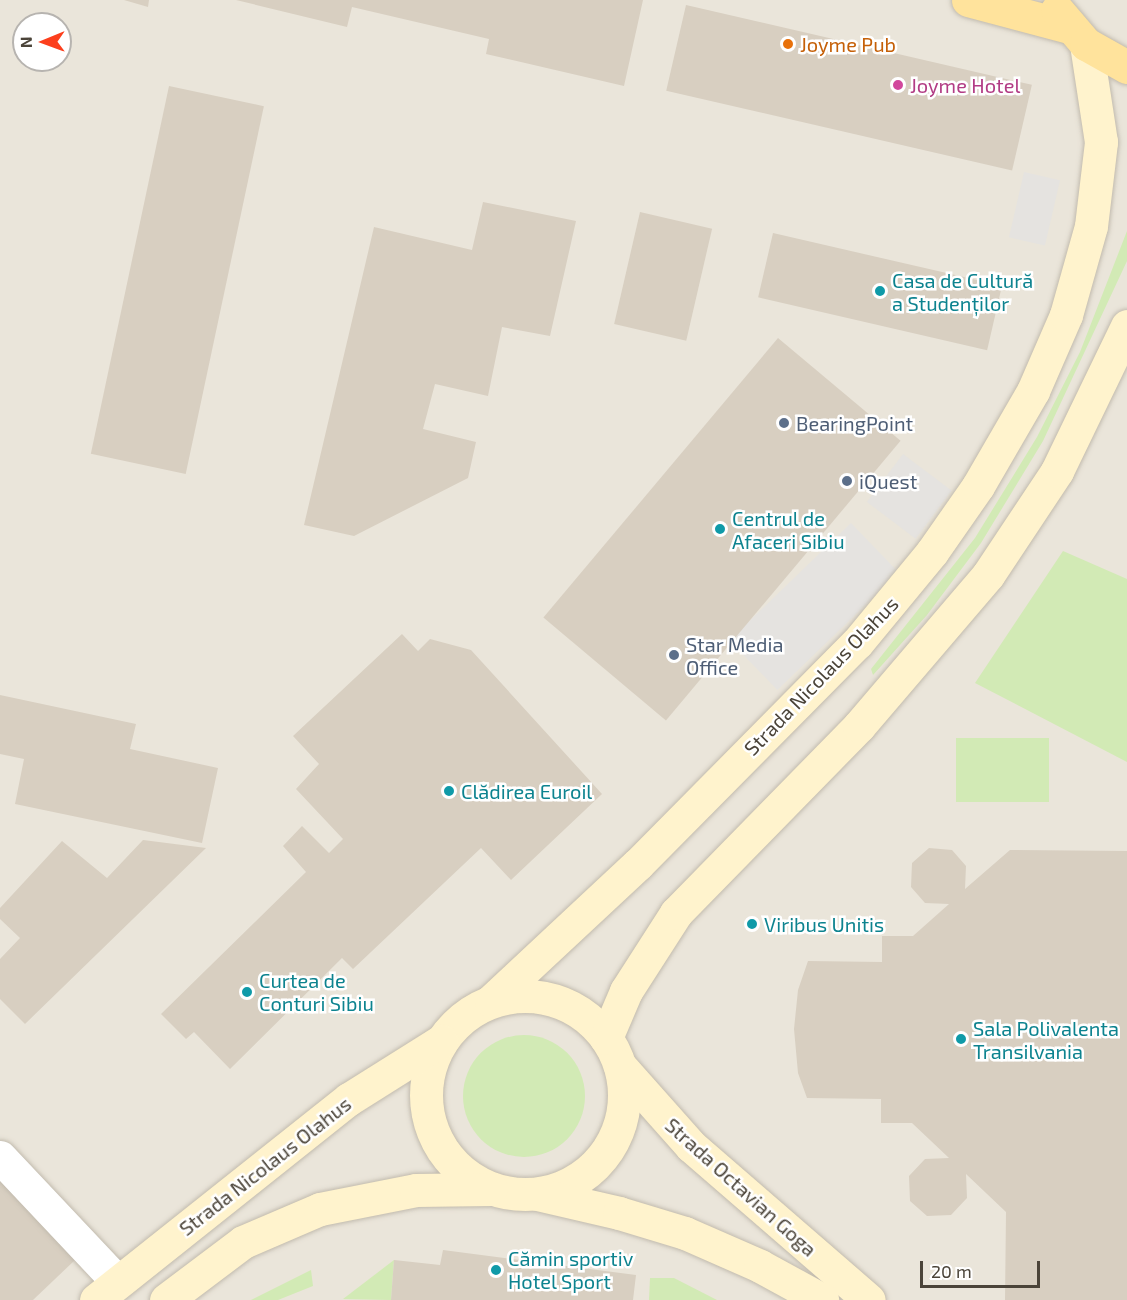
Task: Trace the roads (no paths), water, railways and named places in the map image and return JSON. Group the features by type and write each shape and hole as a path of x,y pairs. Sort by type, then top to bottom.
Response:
{"main road":[{"path":"968,0 1077,36 1127,67"},
{"path":"1052,0 1077,36"},
{"name":"Strada Nicolaus Olahus","path":"491,1001 638,864 857,644 932,552 978,486 1033,391 1066,315 1091,226 1101,142 1077,36"},
{"path":"613,1052 631,982 676,913 859,726 951,622 995,566 1057,471 1127,326"},
{"path":"166,1300 243,1242 320,1209 416,1190 491,1189 537,1194 582,1177 614,1139 624,1090 613,1052 592,1022 555,1000 523,996 491,1001 455,1024 441,1041 426,1083 430,1127 454,1165 491,1189"},
{"name":"Strada Nicolaus Olahus","path":"107,1291 349,1099 441,1041"},
{"name":"Strada Octavian Goga","path":"613,1052 691,1146 869,1300"},
{"name":"Strada Octavian Goga","path":"537,1194 619,1213 685,1233 822,1300"}],"street":[{"path":"0,1157 107,1291"}],"place":[{"name":"Joyme Pub","path":"788,44"},
{"name":"Joyme Hotel","path":"898,85"},
{"name":"Casa de Cultură a Studenților","path":"880,291"},
{"name":"BearingPoint","path":"784,423"},
{"name":"iQuest","path":"847,481"},
{"name":"Centrul de Afaceri Sibiu","path":"720,529"},
{"name":"Star Media Office","path":"674,655"},
{"name":"Clădirea Euroil","path":"449,791"},
{"name":"Viribus Unitis","path":"752,924"},
{"name":"Curtea de Conturi Sibiu","path":"247,992"},
{"name":"Sala Polivalenta Transilvania","path":"961,1039"},
{"name":"Cămin sportiv Hotel Sport","path":"496,1270"}]}
